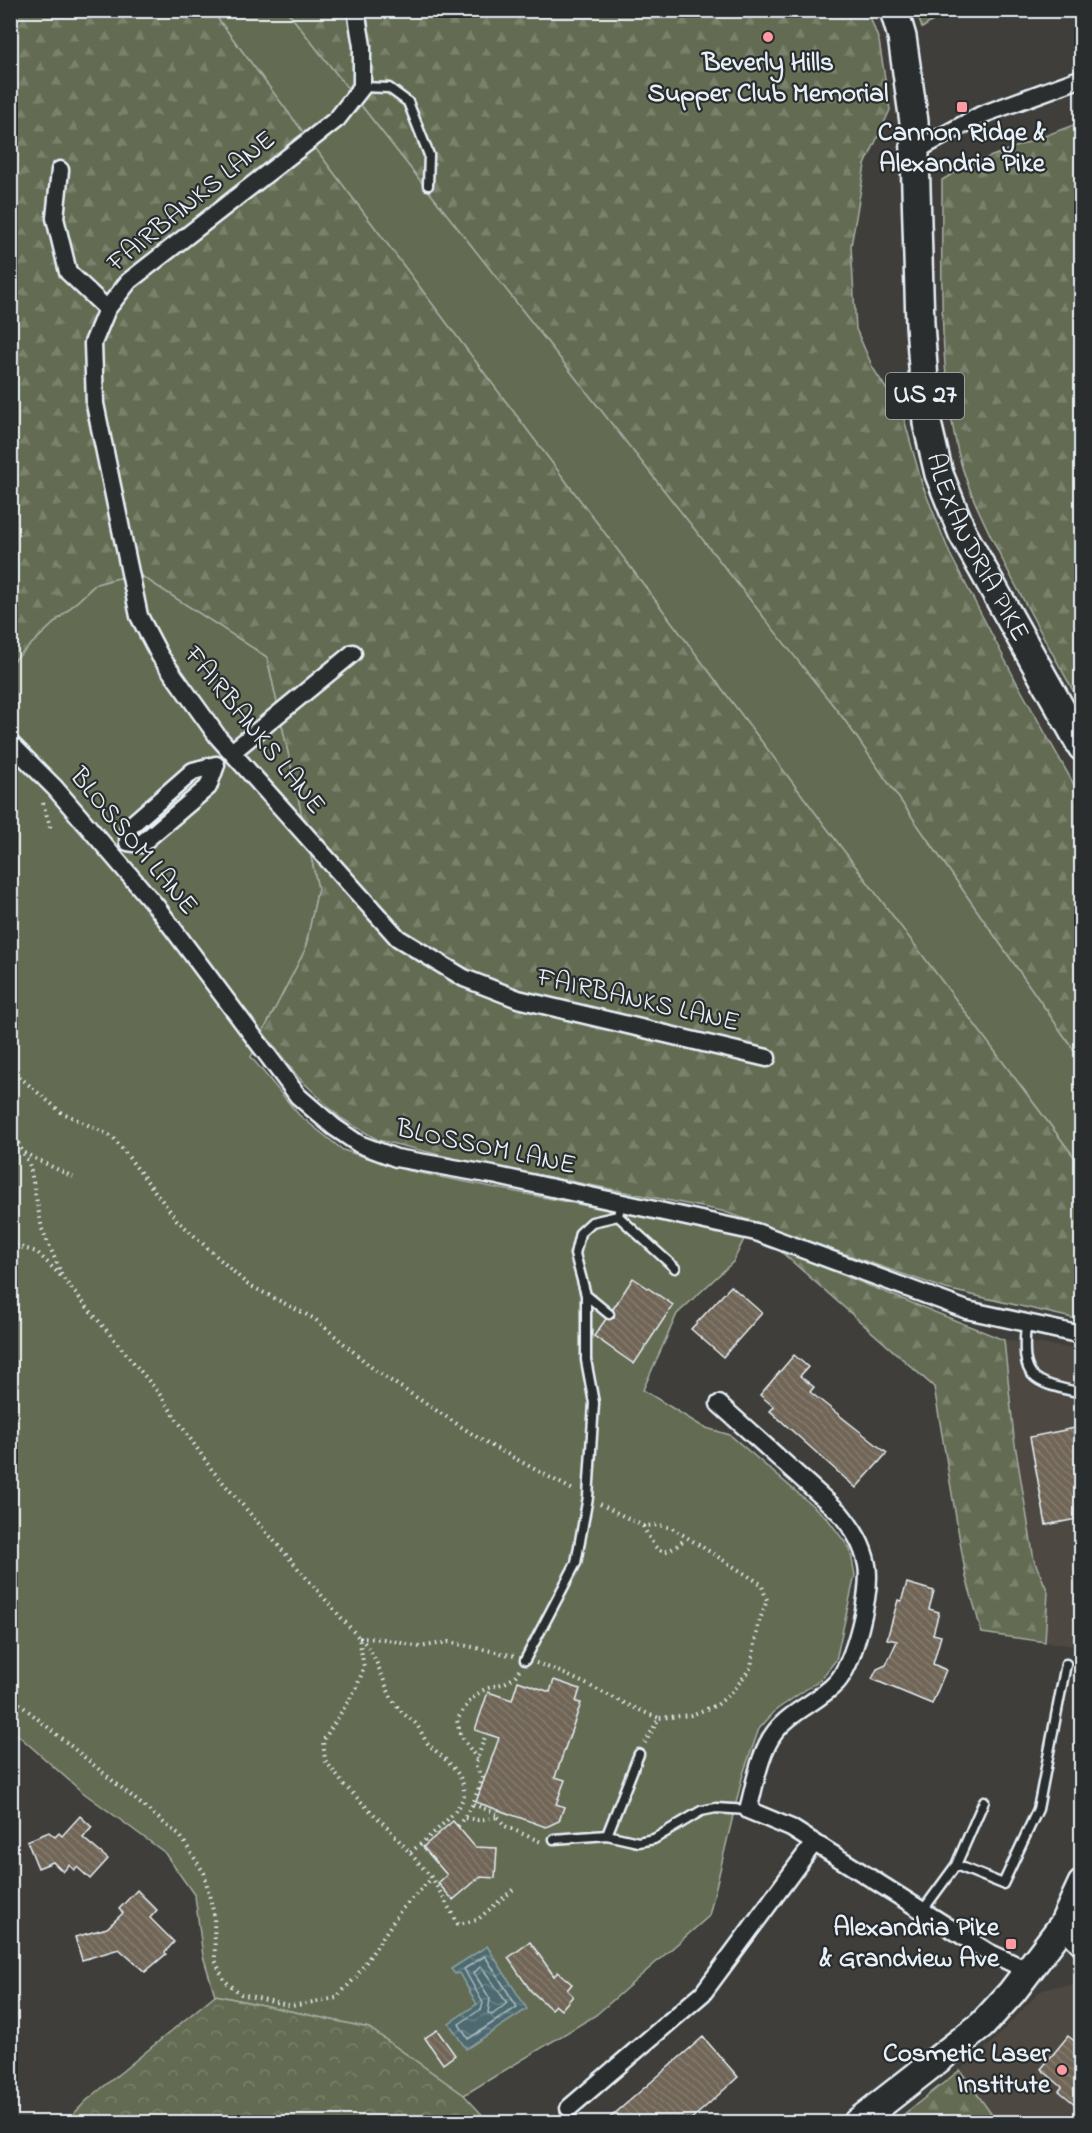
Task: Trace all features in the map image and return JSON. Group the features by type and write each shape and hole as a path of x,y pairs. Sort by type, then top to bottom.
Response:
{"main road":[{"name":"ALEXANDRIA PIKE","path":"894,10 903,37 907,67 915,151 920,324 927,423 939,474 963,534 1082,747"},
{"path":"858,2122 982,2025 1063,1925 1082,1884"}],"street":[{"path":"356,10 362,46 362,87"},
{"path":"915,151 981,115 1082,78"},
{"name":"FAIRBANKS LANE","path":"362,87 337,119 129,281 107,309 93,343 95,404 139,616 160,656 232,752 398,938 464,978 518,999 767,1058"},
{"path":"60,170 56,218 68,272 107,309"},
{"path":"232,752 353,653"},
{"name":"BLOSSOM LANE","path":"10,743 112,852 190,950 298,1096 334,1127 359,1144 396,1158 493,1175 619,1209 756,1232 968,1310 1082,1335"},
{"path":"128,842 141,844 208,787 216,765"},
{"path":"719,1404 840,1513 854,1530 868,1567 867,1587 852,1655 846,1669 838,1682 783,1723 774,1734 766,1749 748,1810 791,1828 988,1952 1027,1970"},
{"path":"569,2108 702,1993 814,1844"},
{"path":"1063,1925 1082,1944"}],"lane":[{"path":"362,87 389,88 408,102 429,155 428,185"},
{"path":"216,765 232,752"},
{"path":"112,852 128,842"},
{"path":"525,1659 576,1563 588,1497 594,1403 586,1360 586,1295 575,1254 580,1233 592,1222 619,1209 675,1268"},
{"path":"586,1295 609,1314"},
{"path":"1026,1324 1023,1357 1035,1378 1046,1385 1082,1393"},
{"path":"956,1865 1003,1884 1038,1809 1066,1664"},
{"path":"607,1835 639,1754"},
{"path":"923,1910 956,1865 984,1801"},
{"path":"554,1839 607,1835 638,1842 654,1839 701,1811 716,1808 748,1810"}],"path":[{"path":"39,798 44,804 51,830"},
{"path":"10,1069 61,1112 113,1137 177,1220 247,1284 315,1319 376,1371 483,1441 643,1526 659,1525 672,1528 685,1539 761,1584 767,1600 758,1625 751,1667 734,1690 717,1705 691,1715 659,1718 639,1754"},
{"path":"10,1127 30,1166 42,1229 62,1277"},
{"path":"24,1153 74,1177"},
{"path":"10,1244 37,1252 62,1277 158,1392 212,1470 368,1646 393,1701 416,1724 427,1743 446,1758 464,1792 460,1807 410,1853"},
{"path":"643,1526 655,1549 661,1552 673,1550 685,1539"},
{"path":"359,1638 363,1667 356,1689 322,1741 325,1760 344,1785 432,1878 458,1924 477,1920 515,1888"},
{"path":"477,1759 460,1734 457,1720 468,1703 483,1690 503,1685 516,1677 525,1659"},
{"path":"10,1696 181,1838 204,1873 214,1915 215,1960 224,1980 241,1994 292,2006 336,1998 356,1977 401,1910 432,1878"},
{"path":"458,1827 473,1804 482,1778 475,1765 486,1734"},
{"path":"473,1804 500,1815 498,1817 505,1826 534,1837 546,1847"},
{"path":"464,1818 478,1820 498,1817"}],"shaded area":[{"path":"1004,1340 1081,1349 1081,1647 1045,1642 1048,1592 1034,1560 1014,1438"},
{"path":"1076,1985 1082,1994 1081,2122 997,2122 960,2070 992,2042 1039,1992 1050,1987"}],"green space":[{"path":"767,10 798,18 834,11 868,11 879,41 890,110 865,165 851,246 856,329 873,368 903,415 922,484 950,554 1016,681 1081,797 1081,1060 844,719 287,11"},
{"path":"916,10 948,10 948,11 922,28"},
{"path":"10,11 212,11 1081,1166 1081,1320 946,1289 722,1211 457,1159 378,1140 339,1117 298,1077 263,1032 305,950 318,888 267,657 137,573 96,584 11,663"},
{"path":"212,11 287,11 844,719 1081,1060 1081,1166"},
{"path":"1081,122 1081,705 1001,557 975,502 959,458 946,378 942,312 942,180 966,166"},
{"path":"137,573 267,657 318,888 305,950 251,1057 299,1115 343,1150 405,1170 745,1237 733,1262 677,1314 643,1390 703,1427 730,1435 827,1518 850,1549 855,1575 836,1660 821,1679 776,1710 759,1729 743,1774 709,1916 596,2015 464,2095 369,2028 215,1995 203,1956 195,1896 164,1852 81,1791 11,1729 11,663 96,584"},
{"path":"778,1249 1004,1340 1014,1438 1034,1560 1048,1592 1045,1642 982,1633 966,1577 934,1387"},
{"path":"215,1995 369,2028 464,2095 489,2122 66,2122 86,2101"},
{"path":"960,2070 997,2122 894,2122"}],"water":[{"path":"487,1946 527,2009 466,2049 449,2023 477,2004 459,1973 455,1974 451,1969"}],"building":[{"path":"633,1278 673,1305 634,1364 594,1336 606,1319 614,1318 613,1309"},
{"path":"731,1286 762,1313 723,1357 691,1329"},
{"path":"794,1355 808,1367 800,1376 814,1387 810,1392 887,1453 856,1488 770,1411 774,1407 760,1395"},
{"path":"1080,1427 1082,1518 1046,1525 1030,1437"},
{"path":"907,1583 934,1591 929,1609 939,1612 933,1634 941,1636 933,1664 946,1670 932,1704 872,1679 877,1669 886,1665 897,1641 887,1639 898,1600 901,1601"},
{"path":"554,1680 580,1689 576,1702 581,1703 555,1777 565,1780 556,1804 564,1807 559,1821 546,1827 476,1802 499,1738 475,1730 488,1692 512,1700 518,1681 550,1692"},
{"path":"80,1816 92,1827 83,1838 108,1859 90,1879 77,1867 74,1870 69,1865 63,1872 53,1862 38,1868 27,1841 49,1832 55,1837 59,1833 62,1836"},
{"path":"453,1821 475,1847 497,1848 495,1878 480,1877 453,1900 438,1883 447,1875 423,1847"},
{"path":"137,1890 157,1910 150,1918 174,1942 165,1952 166,1954 145,1972 119,1949 82,1960 75,1937 107,1928 123,1913 119,1909"},
{"path":"530,1942 554,1976 558,1972 572,1984 567,1990 573,1996 561,2010 555,2005 551,2009 531,1991 508,1958"},
{"path":"437,2030 455,2055 443,2064 425,2038"},
{"name":"Cosmetic Laser Institute","path":"1068,2036 1082,2047 1082,2110 1059,2091 1062,2087 1041,2069"},
{"path":"703,2037 738,2077 703,2109 688,2122 605,2122"}],"place":[{"name":"Beverly Hills Supper Club Memorial","path":"768,37"},
{"name":"Cannon Ridge & Alexandria Pike","path":"962,107"},
{"name":"Alexandria Pike & Grandview Ave","path":"1011,1944"},
{"name":"Cosmetic Laser Institute","path":"1062,2070"}]}
